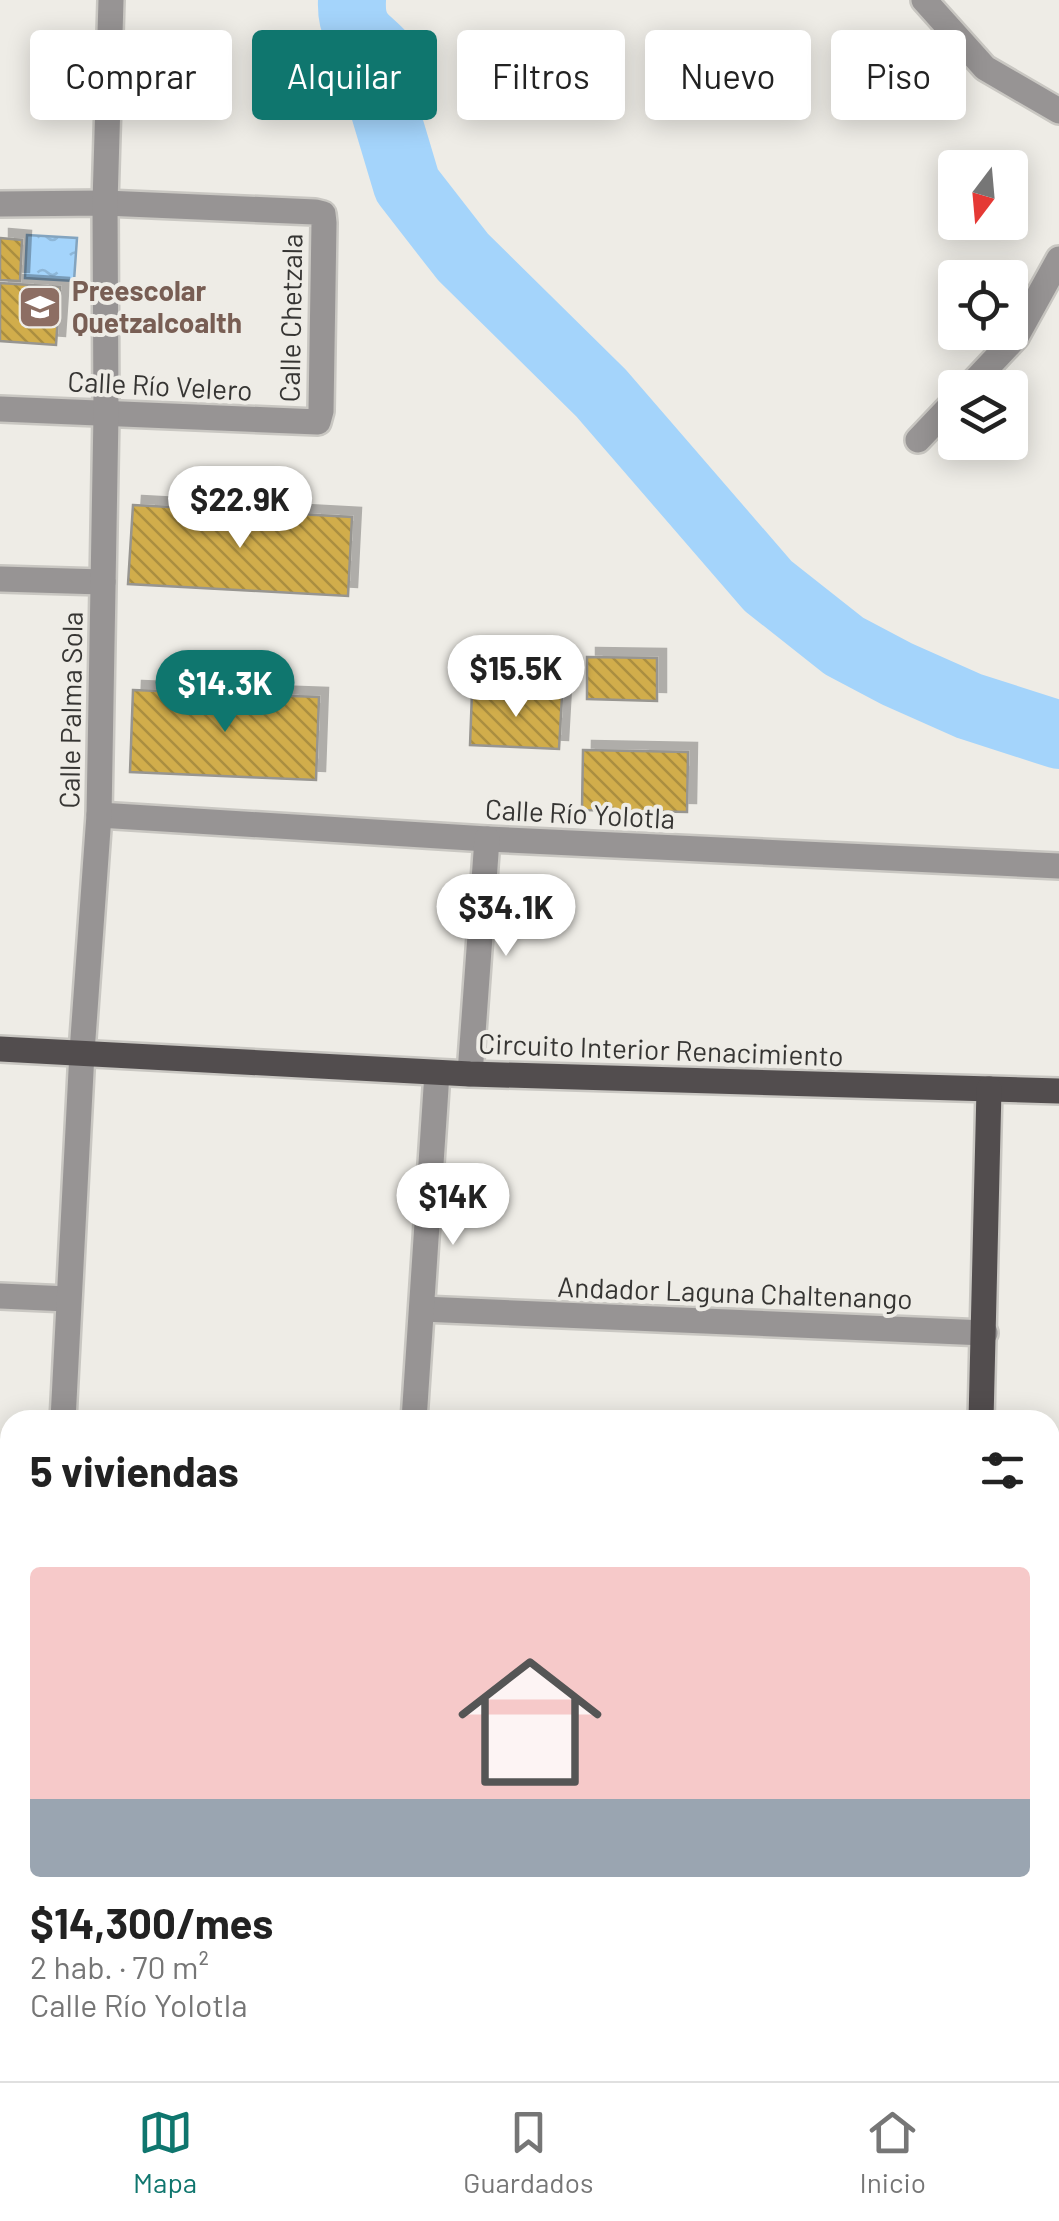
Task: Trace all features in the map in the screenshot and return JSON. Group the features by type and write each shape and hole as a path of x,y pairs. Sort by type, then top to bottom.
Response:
{"main road":[{"name":"Circuito Interior Renacimiento","path":"0,1049 470,1074 1059,1091"},
{"path":"981,1410 990,1089"}],"street":[{"name":"Calle Palma Sola","path":"63,1410 99,815 106,414 105,203 111,0"},
{"path":"924,0 985,68 1059,110"},
{"path":"0,204 105,203"},
{"name":"Calle Chetzala","path":"105,203 323,214 318,422"},
{"path":"985,370 1016,337 1059,258"},
{"name":"Calle Río Velero","path":"0,409 318,422"},
{"path":"918,440 938,419"},
{"path":"0,579 103,582"},
{"name":"Calle Río Yolotla","path":"99,815 487,840 1059,866"},
{"path":"470,1074 487,840"},
{"path":"415,1410 437,1072"},
{"path":"0,1296 68,1299"},
{"name":"Andador Laguna Chaltenango","path":"422,1310 985,1333"}],"water":[{"path":"27,235 77,238 74,281 25,278"}],"building":[{"path":"0,238 22,240 20,281 0,280"},
{"path":"0,283 60,287 56,345 0,341"},
{"path":"133,505 352,517 348,596 128,584"},
{"path":"587,657 657,658 657,701 587,699"},
{"path":"133,690 319,697 316,780 130,772"},
{"path":"472,692 562,696 559,749 470,745"},
{"path":"583,750 688,752 687,812 582,810"}],"waterway":[{"path":"352,0 359,33 390,68 381,98 407,185 463,257 601,393 768,586 844,646 897,674 969,706 1059,735"}],"place":[{"name":"Preescolar Quetzalcoalth","path":"40,307"}]}
